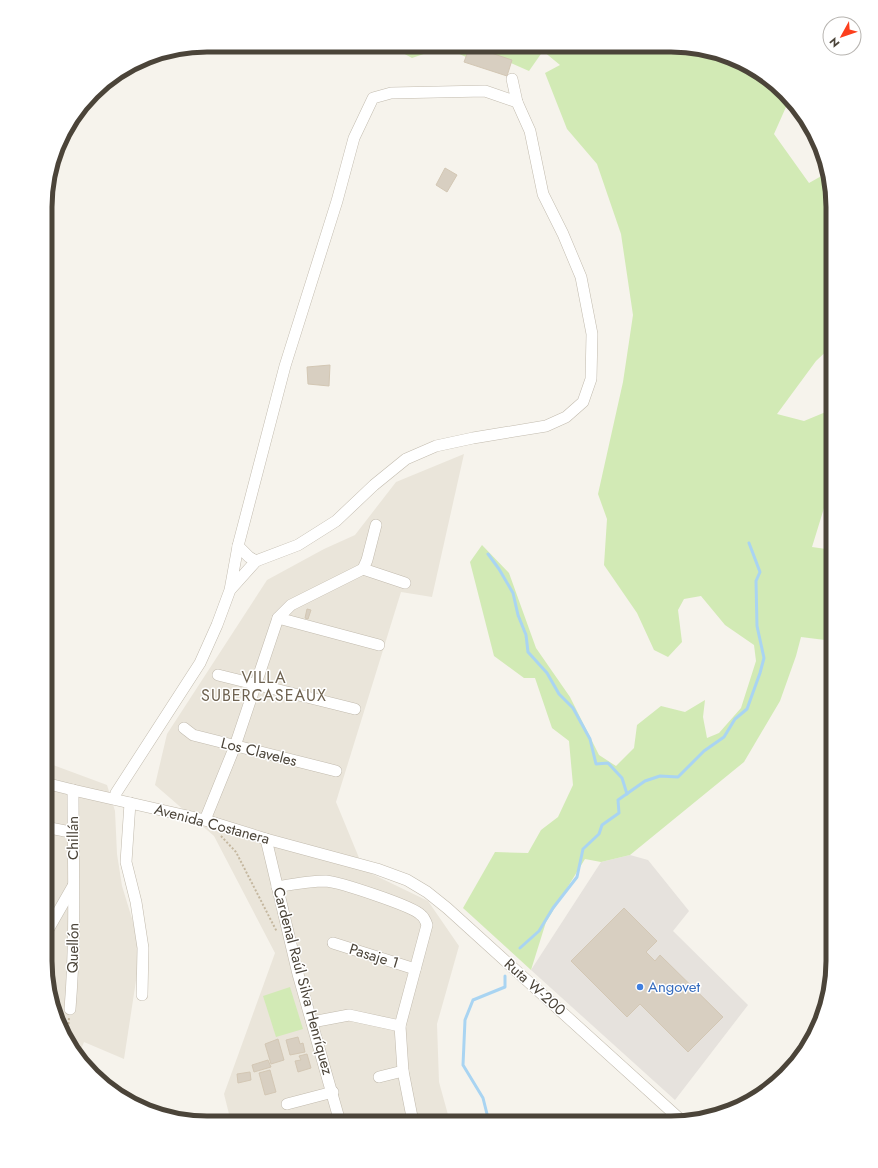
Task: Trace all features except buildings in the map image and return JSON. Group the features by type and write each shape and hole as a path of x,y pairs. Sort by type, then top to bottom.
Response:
{"street":[{"path":"230,590 256,561 298,545 336,522 374,485 406,459 436,446 473,438 546,426 566,417 583,402 591,379 592,334 581,277 563,234 543,194 530,131 517,102 512,79"},
{"path":"115,799 116,793 200,663 217,625 230,590 238,546 285,366 337,201 354,138 373,98 392,93 485,92 517,102"},
{"path":"205,820 235,746 278,618 291,604 363,569 367,560 376,525"},
{"path":"238,546 249,558 256,561"},
{"path":"363,569 405,583"},
{"path":"278,618 379,645"},
{"path":"218,675 355,709"},
{"name":"Los Claveles","path":"184,728 193,736 336,770"},
{"name":"Avenida Costanera","path":"52,785 205,820 266,839 377,869"},
{"name":"Chillán","path":"73,790 74,886"},
{"path":"130,803 126,862 136,902 143,948 142,995"},
{"path":"52,828 73,832"},
{"name":"Cardenal Raúl Silva Henríquez","path":"266,839 298,974 333,1092 339,1116"},
{"name":"Ruta W-200","path":"377,869 406,880 427,892 448,908 678,1116"},
{"path":"277,887 303,882 328,882 346,886 386,899 421,914 428,925 400,1026 403,1071 413,1116"},
{"path":"52,923 74,886"},
{"name":"Quellón","path":"70,1009 72,988 74,886"},
{"name":"Pasaje 1","path":"333,943 415,969"},
{"path":"312,1022 349,1015 400,1026"},
{"path":"379,1077 403,1071"},
{"path":"287,1104 333,1092"}],"path":[{"path":"220,836 236,852 277,933"},
{"path":"68,1030 70,1009"}],"shaded area":[{"path":"464,454 432,597 401,592 336,802 364,870 428,901 459,946 437,1024 439,1082 448,1116 230,1116 224,1094 275,953 214,836 155,785 167,734 267,580 324,549 355,535 396,482"},
{"path":"52,765 107,785 115,811 117,854 122,886 141,948 124,1059 84,1042 81,1050 68,1030 60,1011 53,981"},
{"name":"Angovet","path":"630,855 648,860 689,911 673,931 748,1005 675,1100 531,970 601,862"}],"green space":[{"path":"401,52 429,52 412,58"},
{"path":"455,52 542,52 529,71 506,61 477,62"},
{"path":"544,52 681,52 721,60 749,73 781,97 787,104 774,134 809,183 823,175 826,197 826,352 816,361 777,414 804,421 826,412 826,502 812,547 826,549 826,640 801,637 780,701 744,762 630,855 601,862 585,859 546,922 531,970 463,908 495,852 528,853 541,830 558,817 573,785 569,741 552,728 535,678 524,678 494,656 470,562 482,545 509,573 536,648 570,697 599,755 616,766 634,748 637,725 661,706 685,712 705,700 703,717 707,738 719,733 741,708 756,661 754,645 725,625 701,596 684,599 678,610 682,642 668,657 654,650 637,613 604,565 607,519 598,494 623,382 633,315 621,234 597,164 567,129 545,73 560,65"},
{"path":"290,987 303,1029 276,1037 263,996"}],"waterway":[{"path":"520,948 539,931 553,908 577,877 583,849 599,834 602,825 619,813 618,800 645,781 660,776 678,777 704,751 724,737 735,719 747,709 764,658 757,626 756,581 760,572 749,543"},
{"path":"488,554 513,593 518,615 526,635 528,652 547,673 559,694 573,708 590,739 596,764 608,763 622,778 627,794"},
{"path":"488,1116 483,1098 463,1065 465,1020 473,1000 505,987 505,976"},
{"path":"784,1068 795,1053"}],"place":[{"name":"Angovet","path":"640,987"}],"district":[{"name":"VILLA SUBERCASEAUX","path":"264,686"}]}
